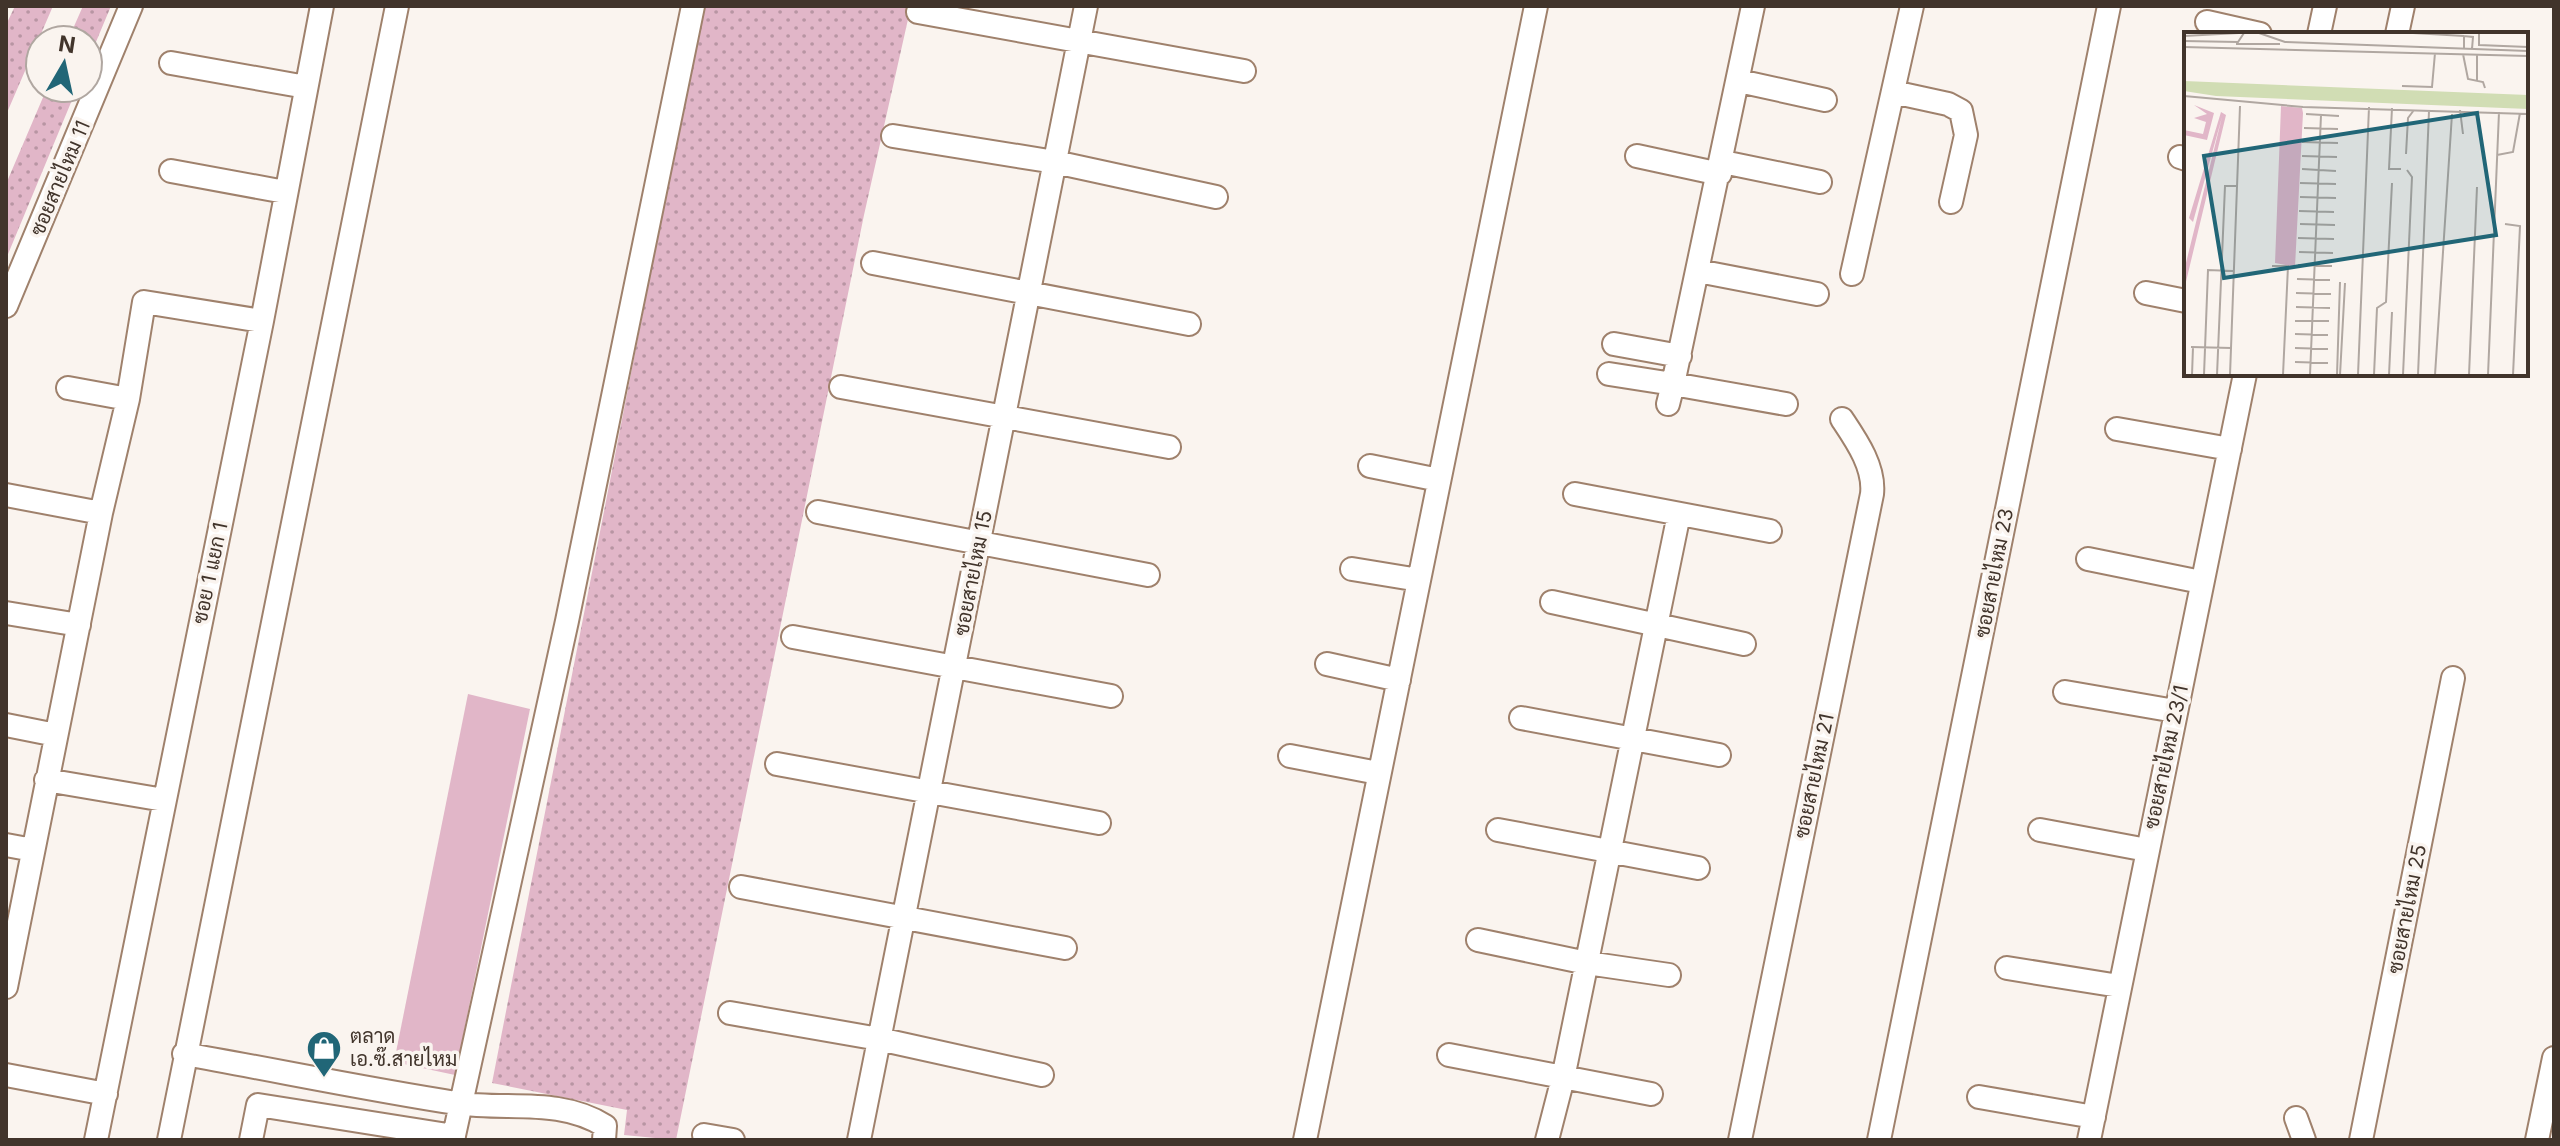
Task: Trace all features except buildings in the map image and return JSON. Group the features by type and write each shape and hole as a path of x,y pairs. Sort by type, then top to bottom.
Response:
{"street":[{"name":"ซอยสายไหม 11","path":"6,306 131,6"},
{"name":"ซอย 1 แยก 1","path":"96,1140 262,321 322,6"},
{"path":"169,1140 397,6"},
{"path":"251,1140 258,1105 453,1138 567,621 693,6"},
{"name":"ซอยสายไหม 15","path":"859,1140 1086,6"},
{"path":"1305,1140 1536,6"},
{"path":"1671,394 1722,168 1753,6"},
{"path":"1852,274 1912,6"},
{"name":"ซอยสายไหม 23","path":"1879,1140 2109,6"},
{"path":"2319,32 2325,6"},
{"path":"2397,32 2403,6"},
{"path":"918,12 1244,71"},
{"path":"2207,22 2251,32"},
{"path":"171,63 306,87"},
{"path":"1739,81 1825,100"},
{"path":"1893,92 1948,104 1961,111 1966,135 1951,202"},
{"path":"893,136 1055,162 1216,197"},
{"path":"1637,156 1820,182"},
{"path":"171,171 285,192"},
{"path":"873,263 1189,324"},
{"path":"1698,271 1817,294"},
{"path":"2146,293 2184,301"},
{"path":"6,987 101,513 128,399 144,302 262,321"},
{"path":"1614,344 1680,356"},
{"path":"1609,374 1671,394 1786,404"},
{"name":"ซอยสายไหม 23/1","path":"2089,1140 2245,376"},
{"path":"841,387 1169,447"},
{"path":"68,388 128,399"},
{"name":"ซอยสายไหม 21","path":"1740,1140 1872,494 1873,484 1866,461 1842,419"},
{"path":"2117,429 2230,449"},
{"path":"1370,466 1439,480"},
{"path":"1575,494 1770,531"},
{"path":"6,495 101,513"},
{"path":"818,512 1148,575"},
{"path":"1547,1140 1563,1078 1679,514"},
{"path":"2088,559 2201,582"},
{"path":"1352,569 1419,580"},
{"path":"1552,602 1744,644"},
{"path":"6,613 79,625"},
{"path":"793,637 1111,696"},
{"path":"1327,664 1399,680"},
{"name":"ซอยสายไหม 25","path":"2361,1140 2453,678"},
{"path":"2065,692 2175,711"},
{"path":"1521,718 1719,755"},
{"path":"6,725 56,735"},
{"path":"1290,756 1378,773"},
{"path":"777,764 1099,823"},
{"path":"46,780 164,800"},
{"path":"1498,830 1698,868"},
{"path":"2040,830 2147,850"},
{"path":"6,845 33,850"},
{"path":"741,887 1065,948"},
{"path":"1478,940 1587,963 1669,975"},
{"path":"2007,968 2119,986"},
{"path":"730,1013 879,1039 1042,1075"},
{"path":"184,1054 460,1104 536,1105 588,1116 605,1126 604,1140"},
{"path":"1449,1055 1651,1094"},
{"path":"2537,1140 2554,1058"},
{"path":"6,1075 106,1094"},
{"path":"1979,1097 2094,1117"},
{"path":"2296,1118 2304,1140"},
{"path":"704,1135 733,1140"}],"shaded area":[{"path":"15,6 53,6 45,24 24,24 24,73 6,115 6,25"},
{"path":"83,6 111,6 103,24 75,24"},
{"path":"703,6 911,6 864,215 676,1140 624,1135 627,1110 492,1083"},
{"path":"40,104 70,104 6,259 6,184"},
{"path":"468,694 530,709 455,1075 394,1062"}],"place":[{"name":"ตลาด เอ.ซ๊.สายไหม","path":"324,1079"}]}
